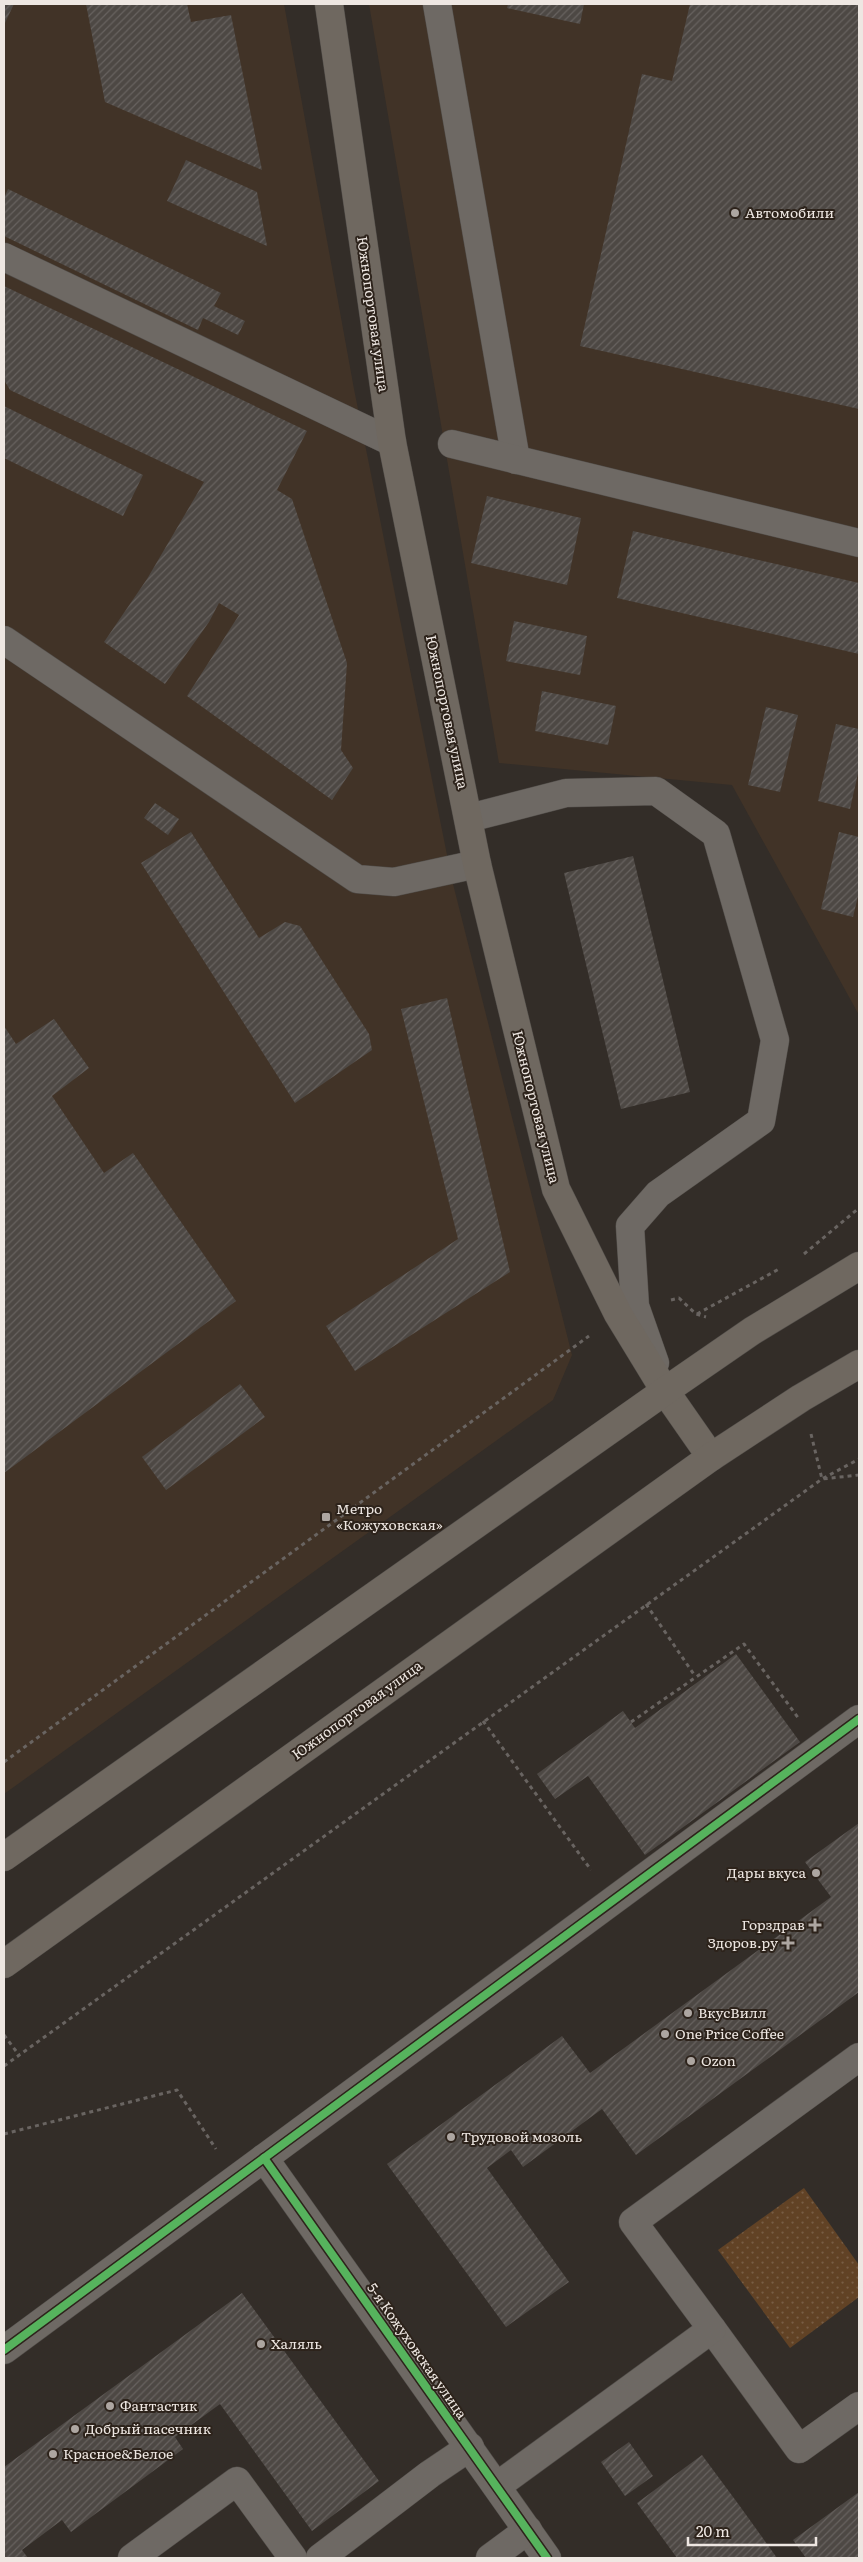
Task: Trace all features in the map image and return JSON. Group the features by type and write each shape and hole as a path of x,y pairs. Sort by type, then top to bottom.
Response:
{"main road":[{"name":"Южнопортовая улица","path":"329,4 392,442 477,864 556,1189 627,1310 665,1391 711,1456"},
{"path":"4,1857 665,1391 752,1331 859,1266"},
{"name":"Южнопортовая улица","path":"4,1964 711,1456 801,1398 859,1364"}],"street":[{"path":"437,4 516,460"},
{"path":"4,257 392,442"},
{"path":"452,444 859,544"},
{"path":"4,640 357,880 394,882 477,864"},
{"path":"469,818 566,793 656,791 716,834 775,1040 761,1121 658,1194 630,1226 627,1310"},
{"path":"4,2350 859,1720"},
{"path":"859,2057 633,2222 799,2449 859,2406"},
{"name":"5-я Кожуховская улица","path":"264,2158 547,2558"},
{"path":"497,2486 712,2329"},
{"path":"320,2558 430,2474 470,2447"},
{"path":"132,2558 237,2481 293,2558"},
{"path":"490,2558 528,2530"}],"path":[{"path":"800,1258 859,1208"},
{"path":"696,1314 782,1267"},
{"path":"4,1762 627,1310 679,1298 696,1314 752,1331"},
{"path":"801,1398 822,1479"},
{"path":"4,2066 822,1479 859,1459"},
{"path":"822,1479 859,1475"},
{"path":"646,1604 695,1676"},
{"path":"630,1722 744,1644 820,1748"},
{"path":"484,1721 613,1901"},
{"path":"4,2035 19,2055"},
{"path":"4,2134 177,2090 236,2179"}],"shaded area":[{"path":"4,4 284,4 354,389 452,880 572,1355 553,1400 4,1794"},
{"path":"369,4 859,4 859,1015 732,785 499,763"},
{"path":"804,2188 859,2265 859,2297 790,2348 718,2250"}],"building":[{"path":"4,4 14,4 4,25"},
{"path":"86,4 187,4 191,22 231,15 262,170 105,102"},
{"path":"508,4 584,4 580,24 507,8"},
{"name":"Автомобили","path":"690,4 859,4 859,409 580,346 642,74 672,81"},
{"path":"186,160 257,192 267,246 167,201"},
{"path":"8,189 221,293 214,306 245,321 238,335 203,318 198,330 4,236 4,198"},
{"path":"4,286 307,431 277,490 292,499 347,663 341,750 353,768 332,800 187,696 239,615 219,603 209,622 165,684 104,642 147,579 204,482 10,390 4,380"},
{"path":"4,406 143,475 123,516 4,458"},
{"path":"487,496 581,518 567,585 471,563"},
{"path":"633,531 859,583 859,654 617,598"},
{"path":"514,621 587,636 580,675 506,661"},
{"path":"542,691 616,706 608,745 535,731"},
{"path":"766,707 798,715 780,792 748,785"},
{"path":"836,724 859,729 859,769 850,809 818,801"},
{"path":"155,803 179,819 168,835 144,818"},
{"path":"191,832 259,938 285,922 300,926 369,1034 372,1050 295,1103 141,863"},
{"path":"839,832 859,837 859,892 853,917 821,909"},
{"path":"633,856 690,1092 621,1109 564,873"},
{"path":"447,998 510,1272 355,1371 326,1326 458,1239 401,1009"},
{"path":"54,1019 89,1068 52,1096 104,1173 133,1153 236,1301 4,1473 4,1026 16,1044"},
{"path":"240,1384 265,1417 166,1490 142,1457"},
{"path":"736,1654 800,1742 645,1855 588,1776 555,1799 537,1774 623,1711 635,1728"},
{"path":"859,1823 859,1992 636,2155 602,2109 523,2167 511,2150 487,2168 569,2282 506,2327 387,2164 562,2036 590,2073 831,1897 805,1862"},
{"path":"242,2293 379,2481 312,2531 220,2404 175,2437 183,2449 71,2532 62,2520 22,2550 28,2558 4,2558 4,2467"},
{"path":"629,2442 653,2476 625,2496 601,2462"},
{"path":"702,2455 777,2558 677,2558 637,2503"},
{"path":"859,2492 859,2558 806,2558 793,2540"}],"cycle path":[{"path":"4,2350 859,1719"},
{"path":"264,2158 547,2558"}],"place":[{"name":"Автомобили","path":"735,213"},
{"name":"Метро «Кожуховская»","path":"326,1517"},
{"name":"Дары вкуса","path":"816,1873"},
{"name":"Горздрав","path":"815,1925"},
{"name":"Здоров.ру","path":"788,1943"},
{"name":"ВкусВилл","path":"688,2013"},
{"name":"One Price Coffee","path":"665,2034"},
{"name":"Ozon","path":"691,2061"},
{"name":"Трудовой мозоль","path":"451,2137"},
{"name":"Халяль","path":"261,2344"},
{"name":"Фантастик","path":"110,2406"},
{"name":"Добрый пасечник","path":"75,2429"},
{"name":"Красное&Белое","path":"53,2454"}]}
